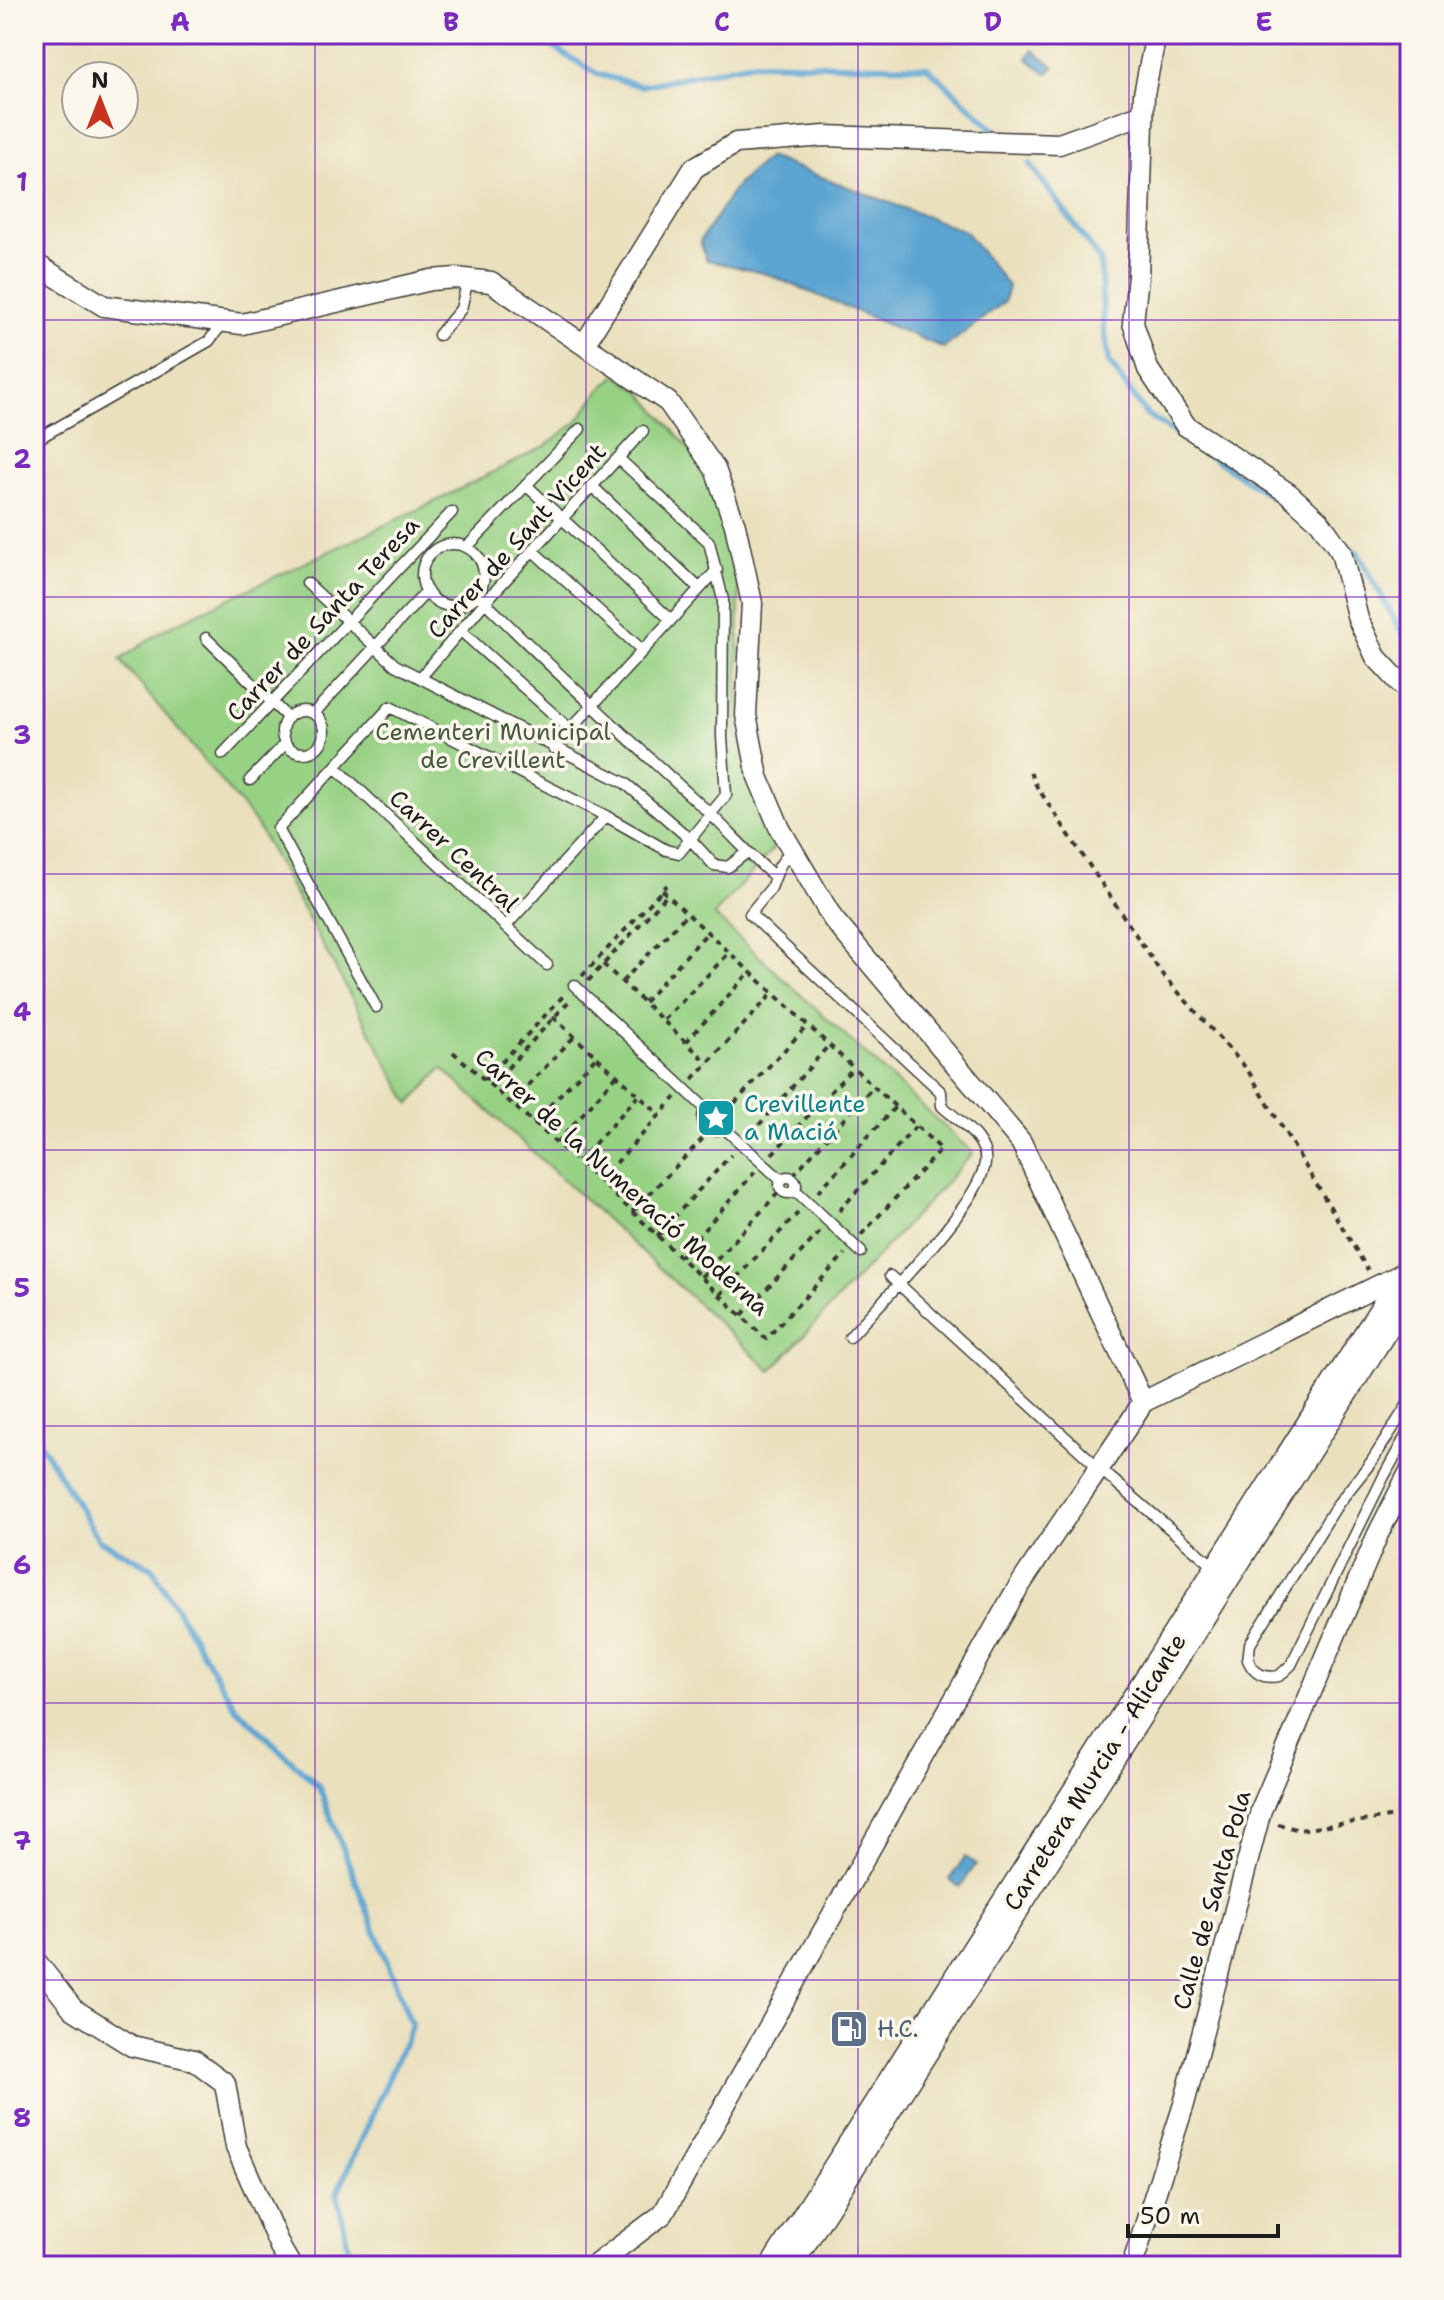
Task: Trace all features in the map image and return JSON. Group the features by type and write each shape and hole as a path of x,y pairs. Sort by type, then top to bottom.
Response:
{"highway":[{"name":"Carretera Murcia - Alicante","path":"781,2266 1222,1573 1394,1282"}],"street":[{"path":"1156,34 1144,94 1138,276 1133,323 1148,369 1186,426 1288,493 1320,522 1341,552 1358,619 1376,657 1402,685 1410,688"},
{"path":"584,345 694,168 736,143 825,136 1059,144 1143,114"},
{"path":"34,263 104,306 242,324 431,280 491,282 668,402 715,469 735,525 752,603 746,715 758,777 780,829 833,919 1021,1142 1143,1402"},
{"path":"594,2266 663,2214 967,1672 1061,1520 1100,1469 1143,1402 1394,1282 1410,1270"},
{"name":"Calle de Santa Pola","path":"1132,2266 1184,2104 1261,1810 1378,1534 1410,1471"},
{"path":"34,1959 73,2009 132,2046 194,2060 225,2083 236,2147 291,2266"}],"lane":[{"path":"439,335 461,309 468,279"},
{"path":"34,441 209,341 225,321"},
{"path":"467,547 580,429"},
{"name":"Carrer de Sant Vicent","path":"420,678 461,631 481,598 533,551 643,431"},
{"path":"376,1007 278,829 390,707 606,816 666,850 679,853 726,795 722,737 723,600 709,542 618,458"},
{"path":"526,485 670,619"},
{"path":"592,486 699,588"},
{"name":"Carrer de Santa Teresa","path":"223,754 452,512"},
{"path":"443,545 467,547 479,557 483,567 481,598 448,605 439,602 427,591 422,578 427,558 443,545"},
{"path":"416,550 427,558"},
{"path":"533,551 642,650"},
{"path":"553,748 717,570"},
{"path":"307,583 395,665 625,783 691,840 714,865 728,867 746,853"},
{"path":"313,714 427,591"},
{"path":"481,598 712,816 746,853 775,877"},
{"path":"461,631 570,729"},
{"path":"206,638 288,718"},
{"path":"300,711 313,714 319,718 324,730 321,744 303,754 290,749 285,744 282,730 288,718 300,711"},
{"path":"250,780 285,744"},
{"name":"Carrer Central","path":"335,767 547,965"},
{"path":"505,927 606,816"},
{"path":"791,849 771,888 750,914 941,1092 942,1106 980,1142 986,1162 977,1184 948,1229 894,1279 850,1337"},
{"path":"574,985 707,1110"},
{"path":"707,1110 717,1106 726,1112 727,1120 718,1128"},
{"path":"707,1110 704,1121 718,1128 785,1182 788,1194 795,1190 861,1252"},
{"path":"894,1279 1100,1469 1222,1573"},
{"path":"1410,1401 1372,1461 1337,1505 1250,1644 1248,1660 1256,1673 1263,1677 1279,1676 1291,1665 1410,1429"}],"path":[{"path":"1030,772 1162,974 1247,1069 1394,1282"},
{"path":"662,890 941,1149"},
{"path":"622,982 688,913"},
{"path":"644,1002 708,932"},
{"path":"664,1021 729,953"},
{"path":"603,964 708,1063"},
{"path":"686,1042 750,972"},
{"path":"553,1017 660,1115"},
{"path":"726,1112 808,1025"},
{"path":"511,1103 574,1037"},
{"name":"Carrer de la Numeració Moderna","path":"453,1052 578,1162 766,1339"},
{"path":"533,1123 596,1057"},
{"path":"557,1143 616,1076"},
{"path":"701,1277 874,1087"},
{"path":"578,1162 639,1096"},
{"path":"632,1212 718,1128"},
{"path":"1261,1810 1271,1821 1284,1828 1299,1830 1410,1814"}],"green space":[{"name":"Cementeri Municipal de Crevillent","path":"616,375 641,392 703,465 725,521 735,559 739,589 738,737 765,822 774,839 773,849 714,915 973,1153 771,1371 442,1068 410,1104 255,822 120,660 166,628 432,503 545,446 577,422 600,390"}],"water":[{"path":"1033,50 1054,67 1047,74 1027,58"},
{"path":"768,157 965,231 1008,286 1004,302 944,348 767,274 706,260 700,241 737,185"},
{"path":"965,1857 976,1864 960,1887 949,1880"}],"waterway":[{"path":"532,34 597,74 641,86 753,63 927,67 997,132"},
{"path":"1030,164 1100,260 1109,362 1145,413 1299,515"},
{"path":"1346,545 1358,553 1410,648"},
{"path":"34,1433 99,1540 152,1568 235,1707 319,1787 412,2026 337,2193 352,2266"}],"place":[{"name":"Crevillente a Maciá","path":"716,1118"},
{"name":"H.C.","path":"849,2029"}]}
